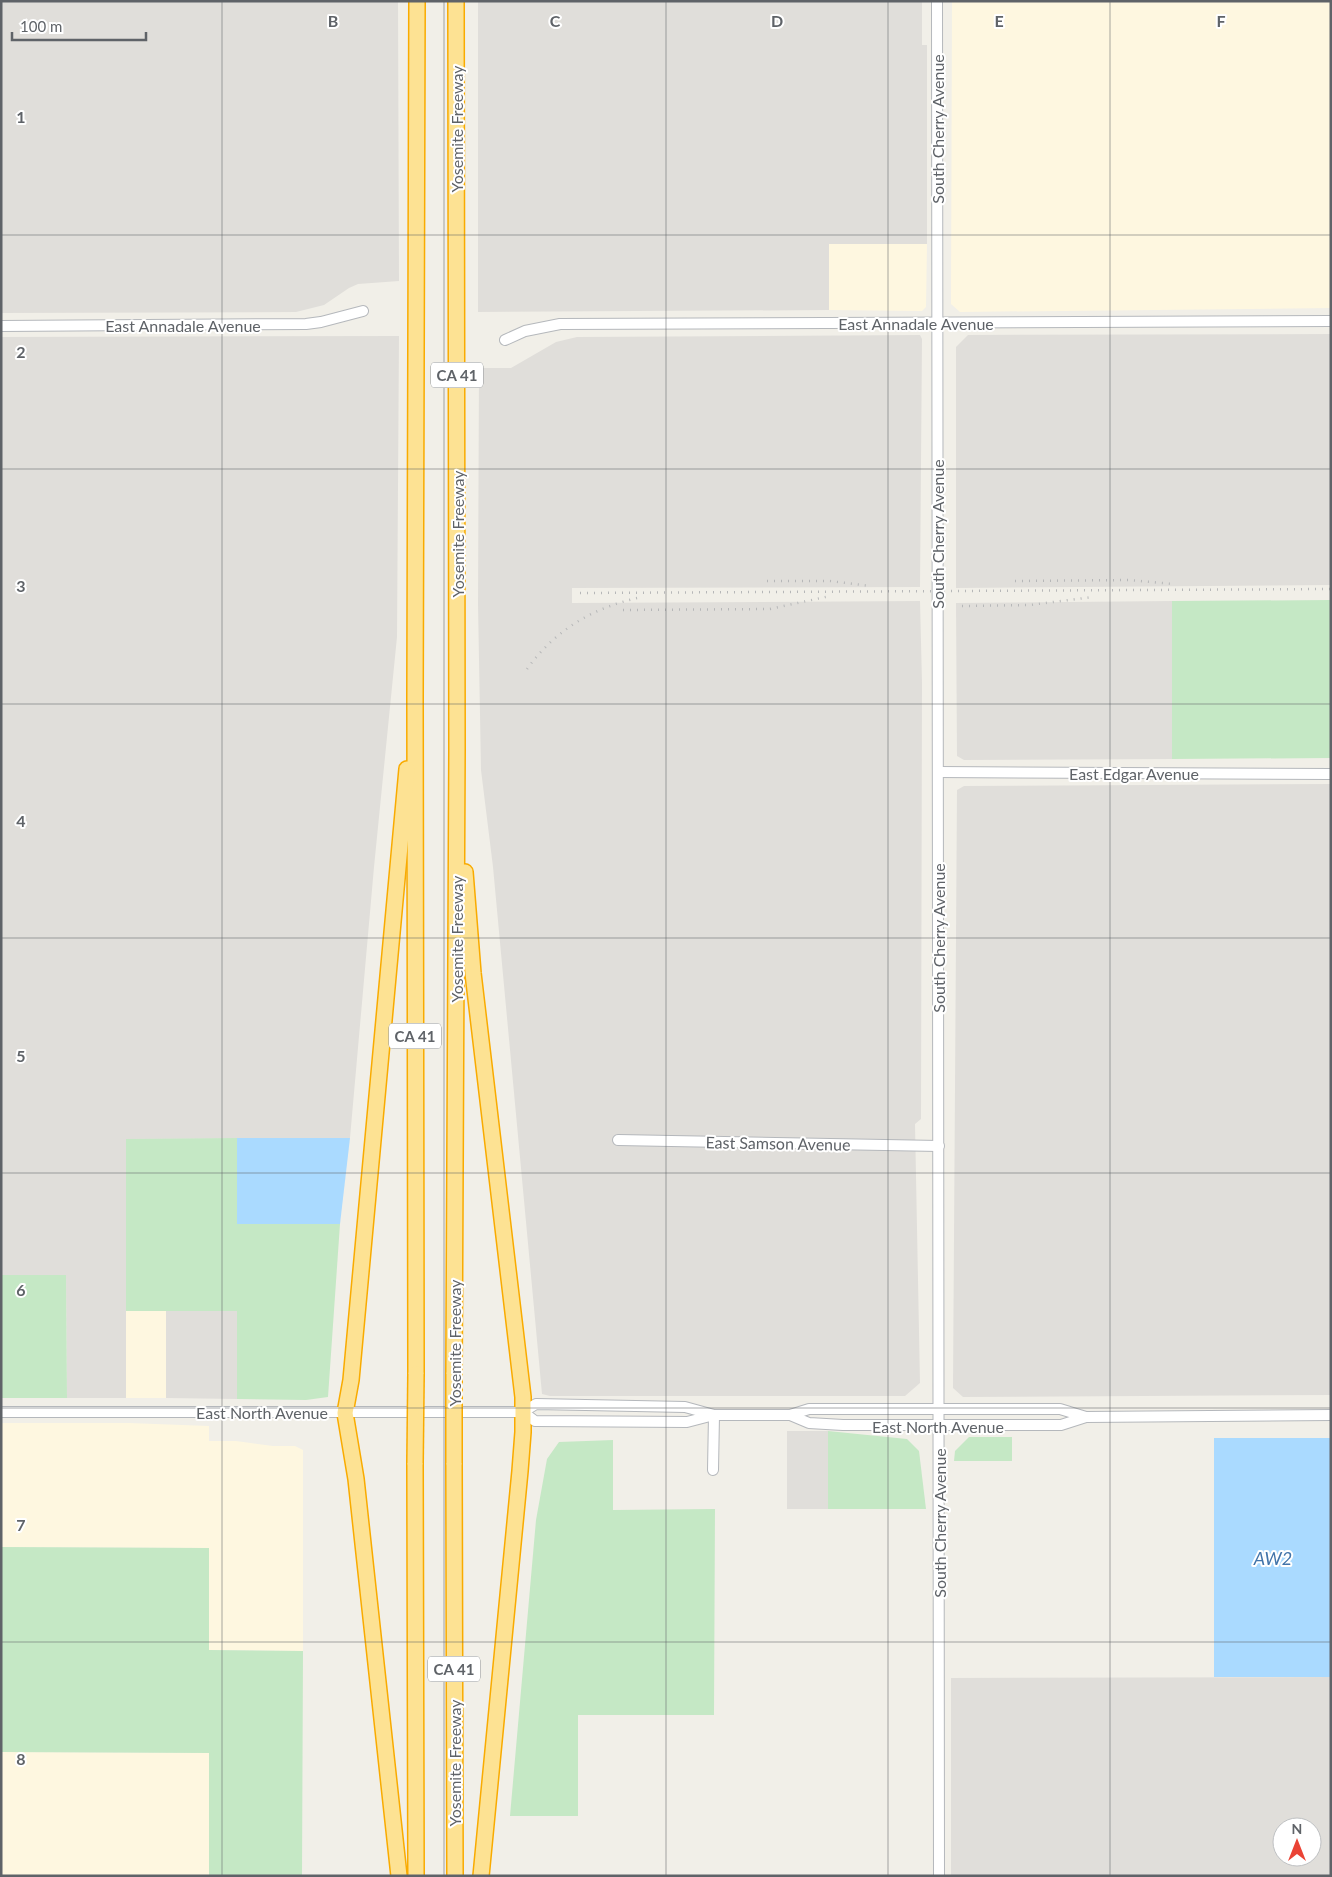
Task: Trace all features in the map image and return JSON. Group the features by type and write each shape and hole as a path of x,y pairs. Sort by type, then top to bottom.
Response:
{"highway":[{"name":"CA 41","path":"416,1876 415,698 417,1"},
{"name":"Yosemite Freeway","path":"455,1876 456,1"},
{"path":"399,1876 356,1479 345,1413 351,1380 401,818 415,698"},
{"path":"457,749 473,973 523,1397 520,1471 481,1876"}],"street":[{"name":"South Cherry Avenue","path":"937,1 939,1876"},
{"name":"East Annadale Avenue","path":"1,326 306,324 364,311"},
{"name":"East Annadale Avenue","path":"505,340 525,331 560,324 1331,321"},
{"name":"East Edgar Avenue","path":"938,772 1331,774"},
{"name":"East Samson Avenue","path":"618,1140 939,1146"},
{"name":"East North Avenue","path":"1,1412 523,1412 536,1404 685,1407 714,1415"},
{"name":"East North Avenue","path":"523,1412 535,1421 687,1422 714,1415 790,1415 809,1409 1060,1408 1086,1417"},
{"path":"713,1470 714,1415"},
{"name":"East North Avenue","path":"790,1415 809,1423 939,1426 1061,1425 1086,1417 1331,1416"}],"shaded area":[{"path":"1,1 398,1 399,281 358,284 324,305 296,312 1,313"},
{"path":"478,1 922,1 922,45 927,45 927,244 829,244 829,310 478,312"},
{"path":"952,1 1331,1 1331,308 960,312 951,304"},
{"path":"829,244 927,244 926,307 922,311 829,310"},
{"path":"1331,334 1331,585 956,588 956,347 968,335"},
{"path":"920,335 922,339 920,587 572,588 572,603 920,601 922,683 921,1119 915,1124 920,1383 905,1396 550,1396 542,1394 493,867 481,770 478,604 479,368 511,368 556,342 577,337"},
{"path":"399,336 397,637 350,1138 126,1139 126,1398 67,1398 66,1275 1,1275 1,337"},
{"path":"1172,601 1172,759 964,760 957,756 956,603"},
{"path":"1331,784 1331,1395 963,1397 953,1388 957,790 964,786"},
{"path":"126,1311 166,1311 166,1398 126,1398"},
{"path":"166,1311 237,1311 237,1399 166,1398"},
{"path":"1,1423 129,1423 209,1426 209,1441 236,1441 273,1446 295,1446 303,1450 303,1651 209,1650 209,1548 1,1547"},
{"path":"787,1431 828,1431 828,1509 787,1509"},
{"path":"1331,1677 1331,1876 951,1876 951,1678"},
{"path":"1,1752 209,1753 209,1876 1,1876"}],"green space":[{"path":"1331,600 1331,758 1172,759 1172,601"},
{"path":"237,1138 237,1224 340,1224 328,1397 306,1400 237,1399 237,1311 126,1311 126,1139"},
{"path":"1,1275 66,1275 67,1398 1,1398"},
{"path":"828,1431 907,1439 919,1451 926,1509 828,1509"},
{"path":"969,1437 1012,1437 1012,1461 954,1461 955,1451"},
{"path":"613,1440 613,1510 715,1509 714,1715 578,1715 578,1816 510,1816 536,1520 547,1459 559,1442"},
{"path":"1,1547 209,1548 209,1650 303,1651 302,1876 209,1876 209,1753 1,1752"}],"water":[{"path":"237,1138 350,1138 340,1224 237,1224"},
{"name":"AW2","path":"1214,1438 1331,1438 1331,1677 1214,1677"}],"railway":[{"path":"1015,581 1129,580 1173,584"},
{"path":"767,581 830,581 870,586"},
{"path":"580,593 1331,589"},
{"path":"623,610 770,609 830,596"},
{"path":"527,669 550,642 577,622 608,607 642,597"},
{"path":"962,606 1030,605 1093,597"}]}
